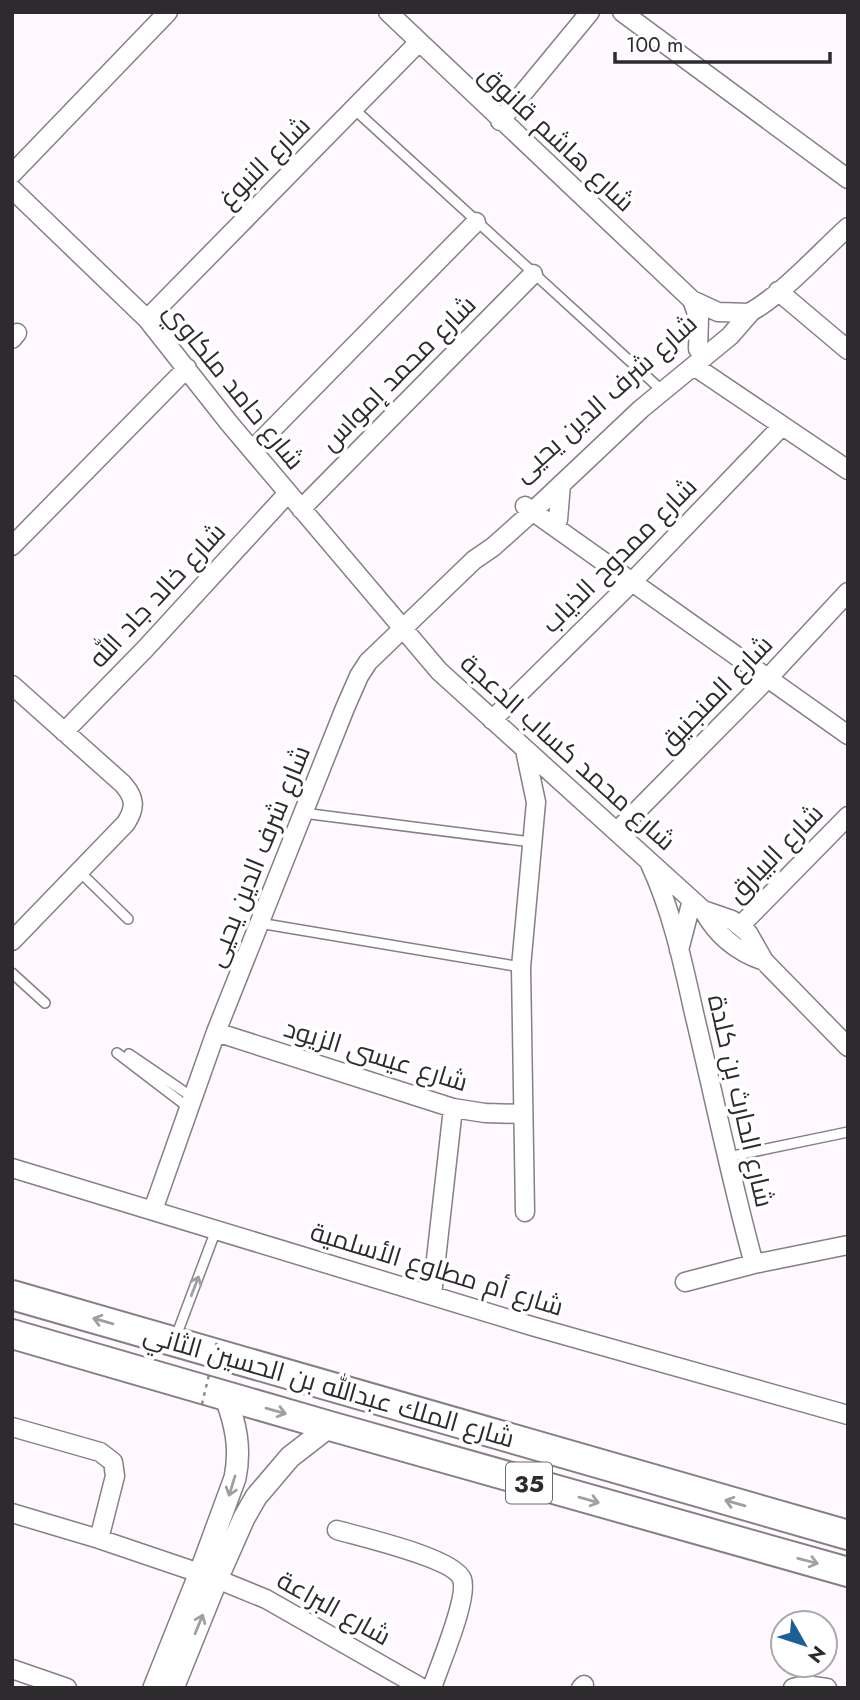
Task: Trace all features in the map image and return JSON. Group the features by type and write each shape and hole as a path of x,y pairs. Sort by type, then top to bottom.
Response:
{"highway":[{"name":"شارع الملك عبدالله بن الحسين الثاني","path":"12,1295 848,1535"},
{"name":"شارع الملك عبدالله بن الحسين الثاني","path":"12,1334 214,1400 330,1426 848,1572"}],"street":[{"path":"12,174 168,12"},
{"name":"شارع هاشم قانوق","path":"388,12 500,121 721,327 750,313"},
{"path":"500,121 590,12"},
{"path":"622,12 848,179"},
{"name":"شارع النبوغ","path":"147,319 418,43"},
{"name":"شارع حامد ملكاوي","path":"12,189 147,319 229,423 402,628"},
{"name":"شارع محمد إمواس","path":"252,450 476,222"},
{"name":"شارع شرف الدين يحيى","path":"474,560 481,547 533,504 696,357 721,327 737,329 750,313 848,227"},
{"name":"شارع محمد إمواس","path":"300,509 533,274"},
{"path":"778,291 848,349"},
{"path":"692,300 699,319 696,357 782,426 848,470"},
{"path":"12,546 187,368"},
{"name":"شارع شرف الدين يحيى","path":"153,1210 216,1032 359,676 368,662 402,628 474,560 516,527 533,504 561,484 659,388"},
{"name":"شارع ممدوح الذياب","path":"492,720 633,581 782,426"},
{"path":"555,524 561,484"},
{"name":"شارع خالد جاد الله","path":"64,732 146,648 288,494"},
{"path":"533,504 571,537 848,735"},
{"path":"516,527 555,524"},
{"name":"شارع المنجنيق","path":"618,830 769,677 848,592"},
{"name":"شارع محمد كساب الدعجة","path":"402,628 439,671 618,830 692,900 731,945 764,961"},
{"path":"12,685 123,784 133,797 134,805 126,823 12,941"},
{"path":"525,750 536,803 521,967 525,1212"},
{"path":"536,803 551,794 570,790"},
{"name":"شارع البيارق","path":"740,926 844,827"},
{"name":"شارع الحارث بن كلدة","path":"647,859 659,885 679,950 754,1264"},
{"name":"شارع محمد كساب الدعجة","path":"692,900 740,926 755,942 764,961 848,1047"},
{"name":"شارع الحارث بن كلدة","path":"679,950 676,924 692,900"},
{"path":"679,950 696,930 714,927"},
{"name":"شارع عيسى الزيود","path":"216,1032 453,1108 485,1113 523,1114"},
{"path":"432,1295 453,1108"},
{"name":"شارع أم مطاوع الأسلمية","path":"12,1168 432,1295 848,1415"},
{"path":"685,1282 754,1264 848,1245"},
{"path":"173,1688 209,1576 238,1465 238,1437 214,1400"},
{"path":"154,1688 209,1576 267,1481 289,1457 330,1426"},
{"path":"12,1427 100,1452 113,1462 116,1476 99,1539"},
{"name":"شارع البراعة","path":"12,1513 99,1539 266,1598 422,1688"},
{"path":"337,1530 434,1559 454,1569 462,1579 461,1601 432,1688"},
{"path":"12,1668 66,1688"},
{"path":"793,1688 805,1685 827,1688"}],"lane":[{"path":"354,109 659,388"},
{"path":"303,813 531,842"},
{"path":"80,872 128,919"},
{"path":"259,923 521,967"},
{"path":"12,973 46,1003"},
{"path":"117,1053 191,1102"},
{"path":"129,1054 191,1102"},
{"path":"729,1157 848,1132"},
{"path":"174,1341 216,1230"}],"path":[{"path":"214,1400 216,1340"}]}
